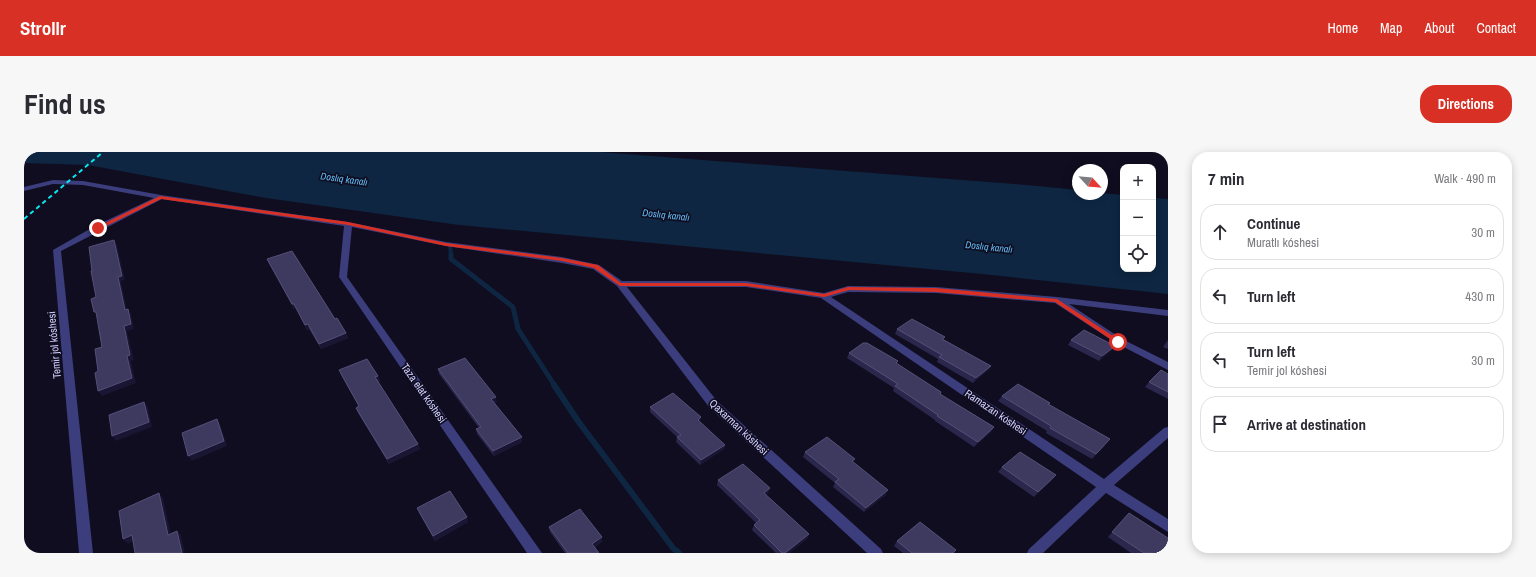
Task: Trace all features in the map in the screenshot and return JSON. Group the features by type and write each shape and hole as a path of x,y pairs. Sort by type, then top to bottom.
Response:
{"street":[{"name":"Qaxarman kóshesi","path":"24,189 53,182 83,182 160,197 348,224 446,244 562,260 596,267 620,284 714,404 876,553"},
{"name":"Temir jol kóshesi","path":"86,553 57,250 160,197"},
{"name":"Taza elat kóshesi","path":"348,224 343,277 535,553"},
{"path":"620,284 746,284 824,296 848,289 936,290 1057,300 1168,313"},
{"name":"Ramazan kóshesi","path":"824,296 1105,486 1168,526"},
{"path":"1057,300 1118,342 1168,366"},
{"path":"1034,553 1105,486 1168,431"}],"water":[{"name":"Doslıq kanalı","path":"24,152 600,152 1072,189 1072,200 1108,200 1108,194 1120,195 1120,272 1156,272 1156,198 1168,199 1168,294 982,274 459,225 266,198 88,165 24,163"}],"building":[{"path":"114,240 122,276 118,277 125,310 128,309 131,324 124,326 130,355 127,356 132,378 98,391 95,373 98,371 95,349 102,347 96,312 94,312 91,299 96,297 91,271 89,247"},
{"path":"292,251 335,319 337,318 346,333 319,344 308,324 305,325 267,259"},
{"path":"912,319 945,337 942,339 991,366 976,378 939,357 942,355 897,329"},
{"path":"1084,330 1115,346 1102,356 1071,340"},
{"path":"863,343 867,343 898,361 896,363 941,392 940,394 994,427 978,442 937,416 938,415 895,386 898,384 849,353"},
{"path":"465,358 496,397 491,399 522,437 493,451 476,429 481,427 438,369"},
{"path":"367,359 378,376 375,377 418,444 387,459 356,408 359,406 339,370"},
{"path":"1161,370 1168,374 1168,392 1149,382"},
{"path":"1018,384 1050,403 1048,404 1110,439 1096,454 1050,428 1051,426 1002,396"},
{"path":"673,393 701,417 698,420 725,445 701,460 677,437 681,435 650,407"},
{"path":"144,402 149,422 112,436 109,415"},
{"path":"217,419 224,441 188,456 182,433"},
{"path":"827,437 855,459 852,461 888,490 866,508 835,482 839,479 805,452"},
{"path":"1020,452 1056,475 1038,492 1002,467"},
{"path":"743,464 770,488 764,493 809,534 785,553 782,553 754,525 760,520 718,480"},
{"path":"450,491 467,517 433,536 417,508"},
{"path":"159,493 168,535 177,531 182,553 135,553 132,535 123,539 119,511"},
{"path":"580,509 602,537 592,544 599,553 568,553 549,527"},
{"path":"1129,513 1168,538 1168,547 1164,553 1144,553 1112,532"},
{"path":"920,522 956,550 953,553 912,553 897,541"}],"waterway":[{"path":"450,246 451,255"},
{"path":"451,255 451,259 513,307 518,329 555,386"},
{"path":"554,385 578,421 673,548 679,553"}],"railway":[{"path":"24,219 103,152"}],"route":[{"path":"98,228 160,197 348,224 446,244 562,260 596,267 620,284 746,284 824,296 848,289 936,290 1057,300 1118,342"}]}
